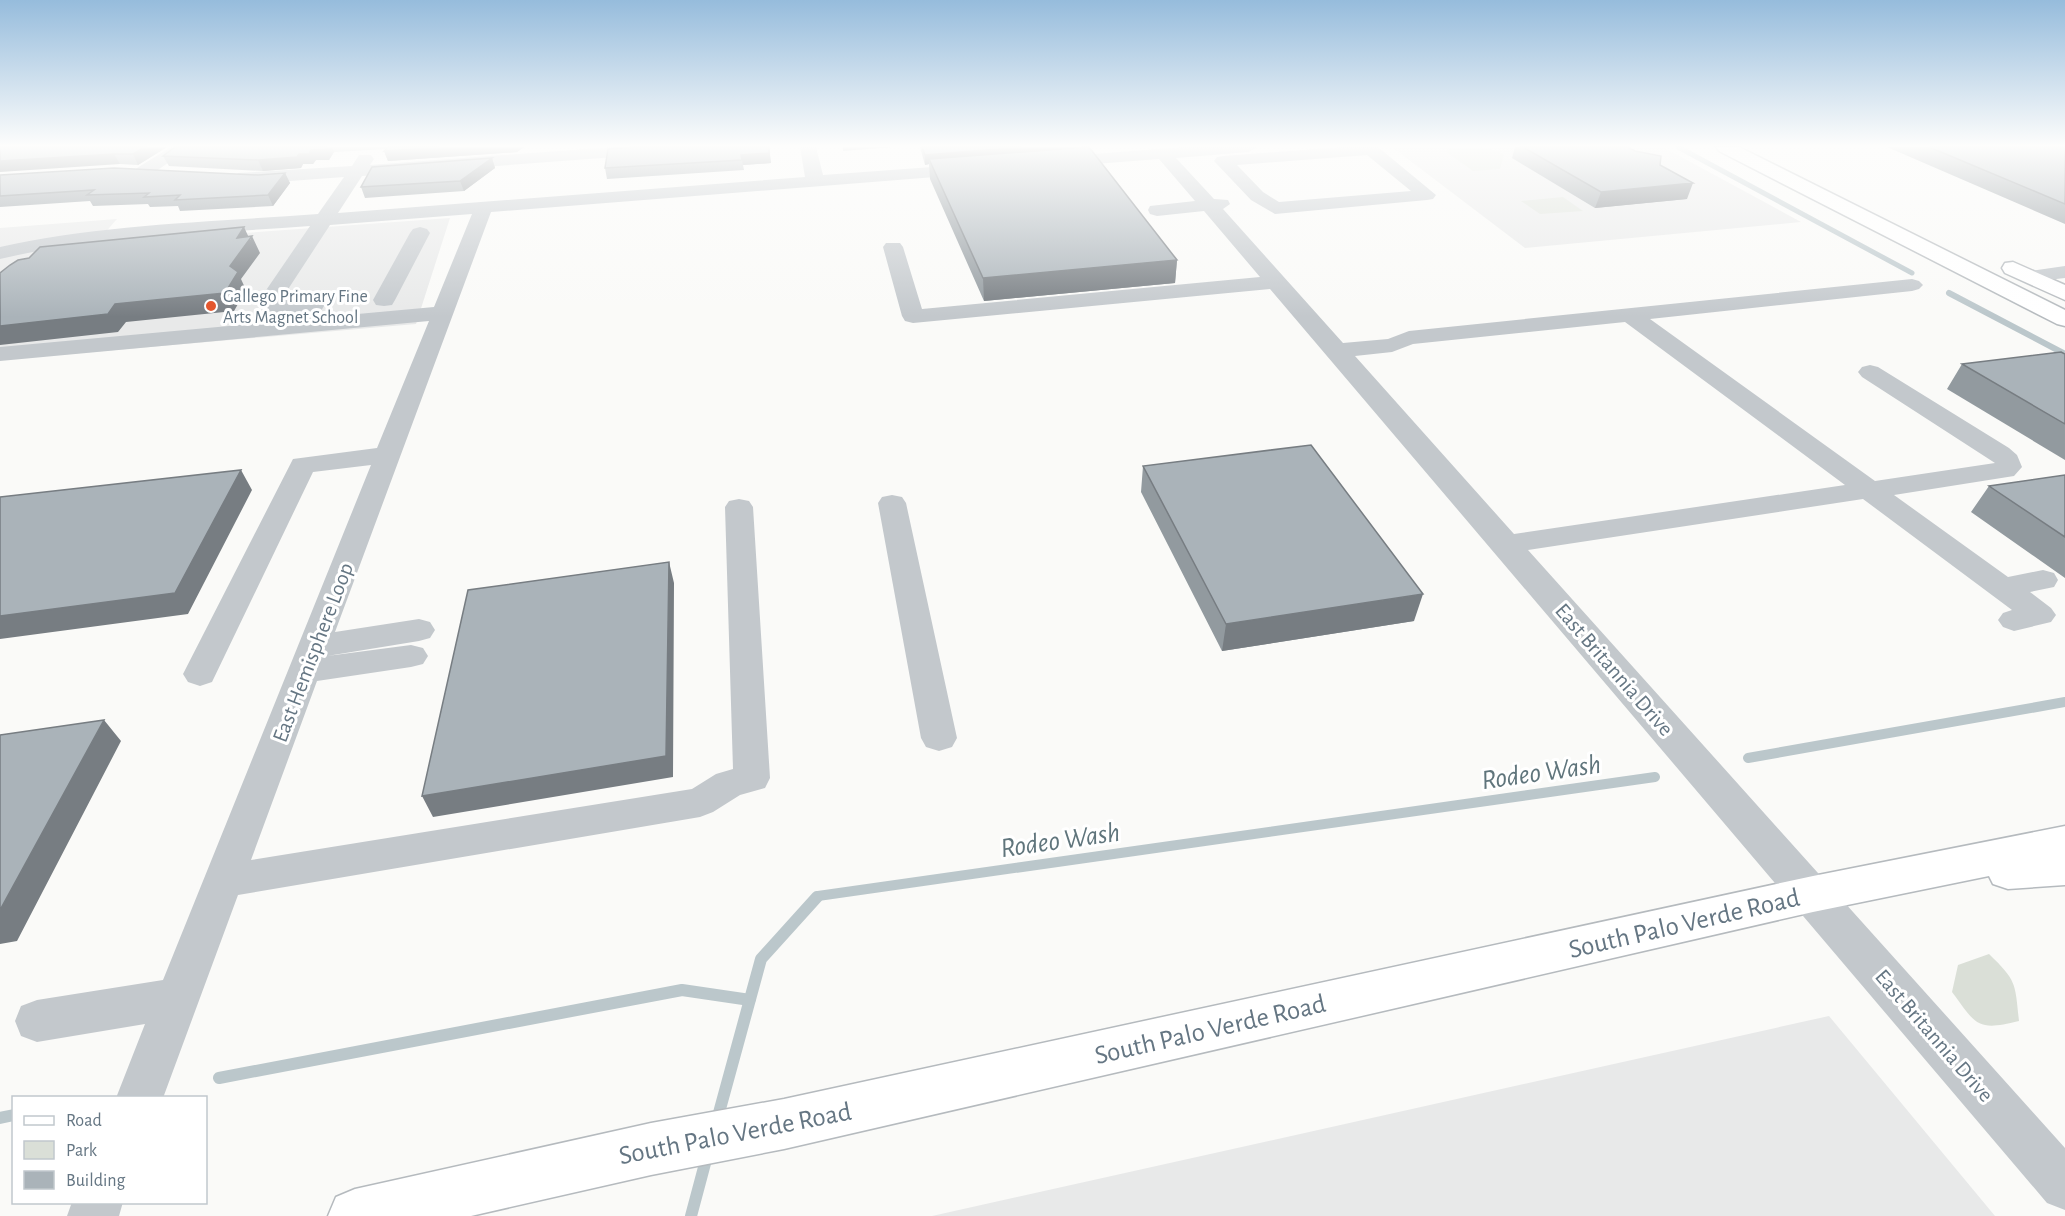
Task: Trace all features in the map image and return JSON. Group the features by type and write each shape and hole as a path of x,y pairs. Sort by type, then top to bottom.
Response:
{"main road":[{"path":"1837,204 2065,320"},
{"path":"1879,204 1904,216"},
{"path":"1999,261 2065,293"},
{"name":"South Palo Verde Road","path":"355,1216 651,1149 784,1124 1813,894 2065,843"},
{"path":"1878,881 2065,868"}],"street":[{"path":"335,204 269,302 272,307 384,300 447,303"},
{"path":"2,251 113,236 484,207 555,204"},
{"path":"1157,210 1219,204"},
{"path":"1266,204 1275,208 1325,204"},
{"name":"East Britannia Drive","path":"1215,205 1277,282 2065,1185"},
{"name":"East Hemisphere Loop","path":"140,1096 484,207"},
{"path":"384,300 420,233"},
{"path":"892,247 913,316 1277,282"},
{"path":"2030,276 2065,272"},
{"path":"1337,351 1392,345 1409,338 1912,285"},
{"path":"0,354 447,303"},
{"path":"1630,315 2040,615 2014,620"},
{"path":"1506,544 1788,493 1861,483 2004,471 2009,467 2008,461 2000,454 1870,372"},
{"path":"200,674 303,465 388,455"},
{"path":"892,503 939,738"},
{"path":"223,881 700,802 729,784 752,778 739,507"},
{"path":"2002,588 2043,580"},
{"path":"309,659 415,643"},
{"path":"37,1021 177,998"}],"shaded area":[{"path":"1467,204 1767,204 1801,222 1525,248"},
{"name":"Gallego Primary Fine Arts Magnet School","path":"450,218 416,324 0,360 0,228 117,219 95,244"},
{"path":"1829,1016 1995,1216 932,1216"}],"green space":[{"path":"1525,204 1573,204 1583,211 1540,214"},
{"path":"1989,954 2013,983 2019,1021 1994,1026 1978,1023 1952,992 1958,965"}],"building":[{"path":"949,204 1133,204 1177,260 983,278"},
{"name":"Gallego Primary Fine Arts Magnet School","path":"244,227 237,238 252,236 230,266 238,272 225,293 115,304 108,314 0,326 0,273 18,260 29,258 40,247"},
{"path":"2061,352 2065,354 2065,424 1962,364"},
{"path":"1311,445 1423,594 1226,624 1143,466"},
{"path":"241,470 175,593 0,616 0,497"},
{"path":"2065,475 2065,537 1989,486"},
{"path":"669,562 666,756 422,796 468,590"},
{"path":"104,720 0,910 0,735"}],"waterway":[{"name":"Rodeo Wash","path":"1783,204 1912,273"},
{"name":"Rodeo Wash","path":"1949,293 2065,354"},
{"name":"Rodeo Wash","path":"1748,758 2065,702"},
{"name":"Rodeo Wash","path":"817,897 1655,777"},
{"name":"Rodeo Wash","path":"750,1000 761,959 817,897"},
{"path":"219,1078 682,990 750,1000"},
{"name":"Rodeo Wash","path":"717,1120 750,1000"},
{"path":"0,1118 12,1115"},
{"name":"Rodeo Wash","path":"691,1216 707,1156"}],"place":[{"name":"Gallego Primary Fine Arts Magnet School","path":"211,306"}]}
